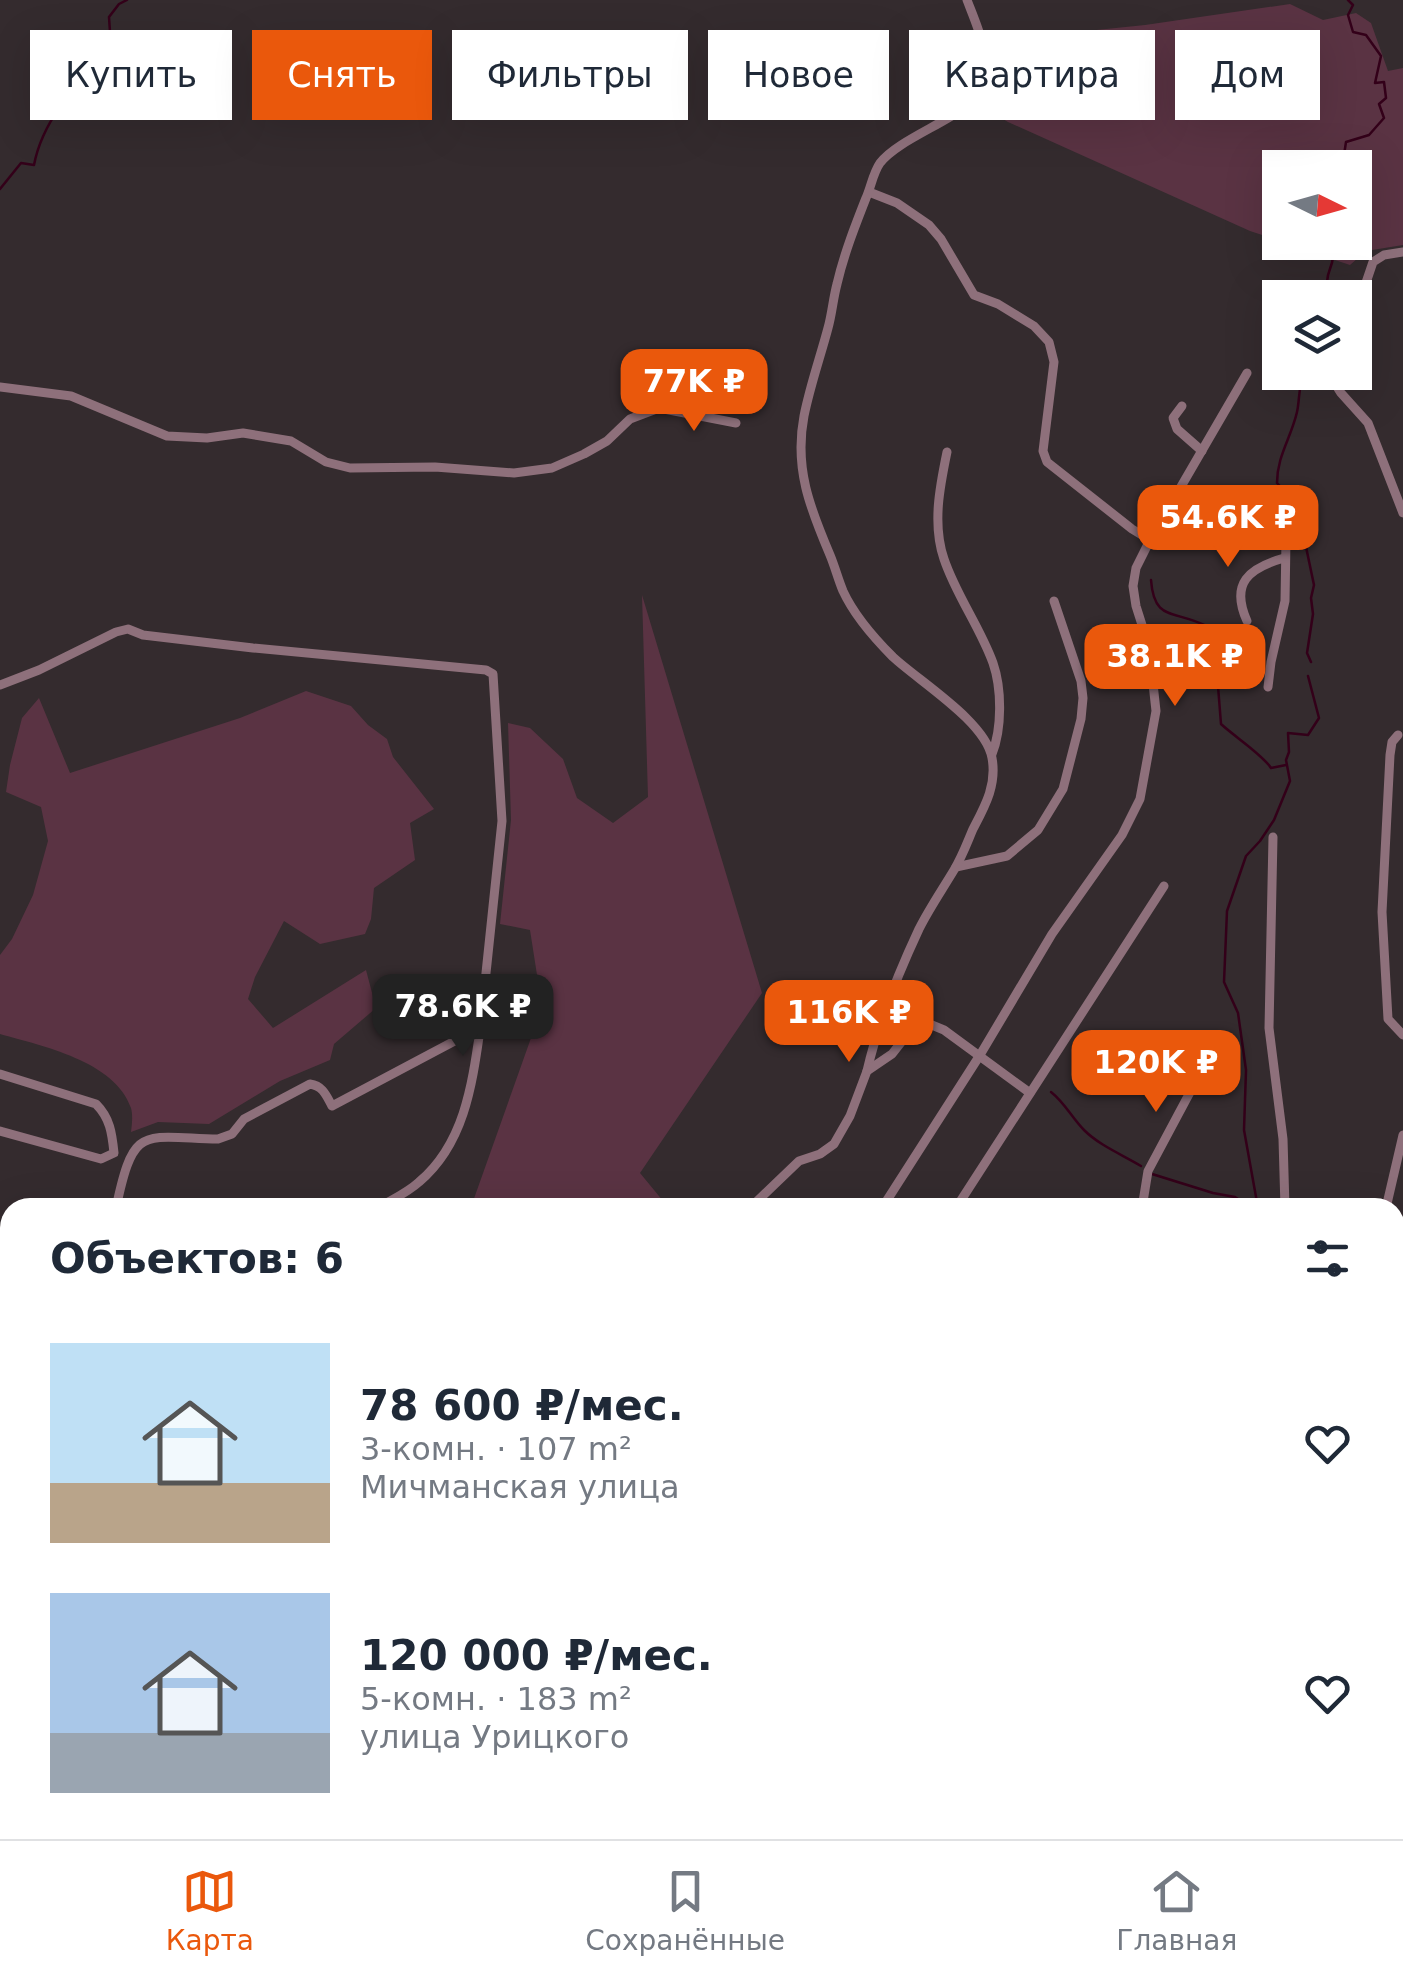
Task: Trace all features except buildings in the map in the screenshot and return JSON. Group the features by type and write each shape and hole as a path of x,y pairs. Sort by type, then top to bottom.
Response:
{"street":[{"path":"966,0 988,68 982,88 972,101 886,156 876,170 837,282 801,437 800,464 812,515 844,592 867,629 894,658 966,714 992,754"},
{"path":"868,192 897,204 929,225 974,295 998,304 1034,326 1049,342 1054,362 1044,457 1150,540"},
{"path":"1367,280 1373,262 1384,255 1403,252"},
{"path":"888,1198 1052,934 1122,835 1140,798 1156,711 1149,647 1136,606 1136,568 1247,373"},
{"path":"0,388 71,396 167,436 208,438 243,433 291,441 326,462 350,468 436,467 514,473 552,468 607,441 630,419 659,408 736,423"},
{"path":"1339,390 1368,424 1403,512"},
{"path":"1182,406 1173,418 1177,429 1202,451"},
{"path":"760,1198 799,1161 834,1144 850,1116 920,928 988,802 993,779 992,754 1000,722 994,665 943,557 939,494 947,452"},
{"path":"1261,512 1281,528 1286,540 1285,600 1268,687"},
{"path":"1247,622 1241,608 1246,577 1260,565 1284,558"},
{"path":"956,867 1007,856 1038,830 1063,789 1081,719 1082,698 1081,681 1054,601"},
{"path":"0,684 128,629 161,637 486,670 493,674 502,821 472,1084 462,1121 444,1156 416,1185 395,1198"},
{"path":"1398,735 1390,754 1382,912 1388,1019 1403,1035"},
{"path":"1273,837 1269,1028 1283,1138 1285,1198"},
{"path":"962,1198 1164,886"},
{"path":"867,1071 886,1060 914,1026 927,1023 944,1030 1030,1092"},
{"path":"118,1198 128,1156 146,1138 230,1136 244,1120 310,1084 323,1090 332,1106 480,1030"},
{"path":"1144,1198 1148,1171 1219,1038"},
{"path":"0,1074 96,1104 106,1114 114,1152 101,1159 0,1131"},
{"path":"1388,1198 1403,1134"}],"shaded area":[{"path":"1290,4 1323,20 1356,13 1371,23 1388,71 1403,68 1403,245 1372,250 1372,150 1262,150 1262,235 1005,120 1155,120 1155,30 1096,30"},
{"path":"642,595 762,993 640,1173 661,1198 474,1198 542,1007 530,930 500,924 511,820 508,723 530,728 563,759 577,798 613,823 648,797"},
{"path":"306,691 351,706 387,739 393,757 434,809 410,823 415,860 374,888 371,919 365,934 320,944 284,921 248,999 273,1028 366,970 376,1008 334,1044 330,1060 280,1081 209,1124 158,1122 131,1132 131,1108 110,1078 75,1058 0,1034 0,955 33,895 48,841 41,807 6,792 22,718 39,698 70,773 240,718"}],"waterway":[{"path":"0,189 21,163 34,165 54,116 111,47 109,17 127,0"},
{"path":"1345,150 1346,142 1369,135 1384,118 1379,104 1386,98 1384,82 1375,83 1381,56 1366,35 1353,32 1348,15 1353,5 1348,0"},
{"path":"1328,280 1333,260"},
{"path":"1300,390 1277,483 1297,504 1314,585 1307,653 1311,662"},
{"path":"1151,580 1161,608 1204,625 1203,642 1209,670 1218,686 1221,724 1271,768 1286,765"},
{"path":"1256,1198 1244,1130 1246,1070 1238,1013 1224,982 1227,911 1246,856 1274,820 1290,781 1286,760 1288,733 1308,735 1319,718 1308,676"},
{"path":"1051,1092 1090,1136 1141,1166"},
{"path":"1152,1174 1236,1198"}]}
